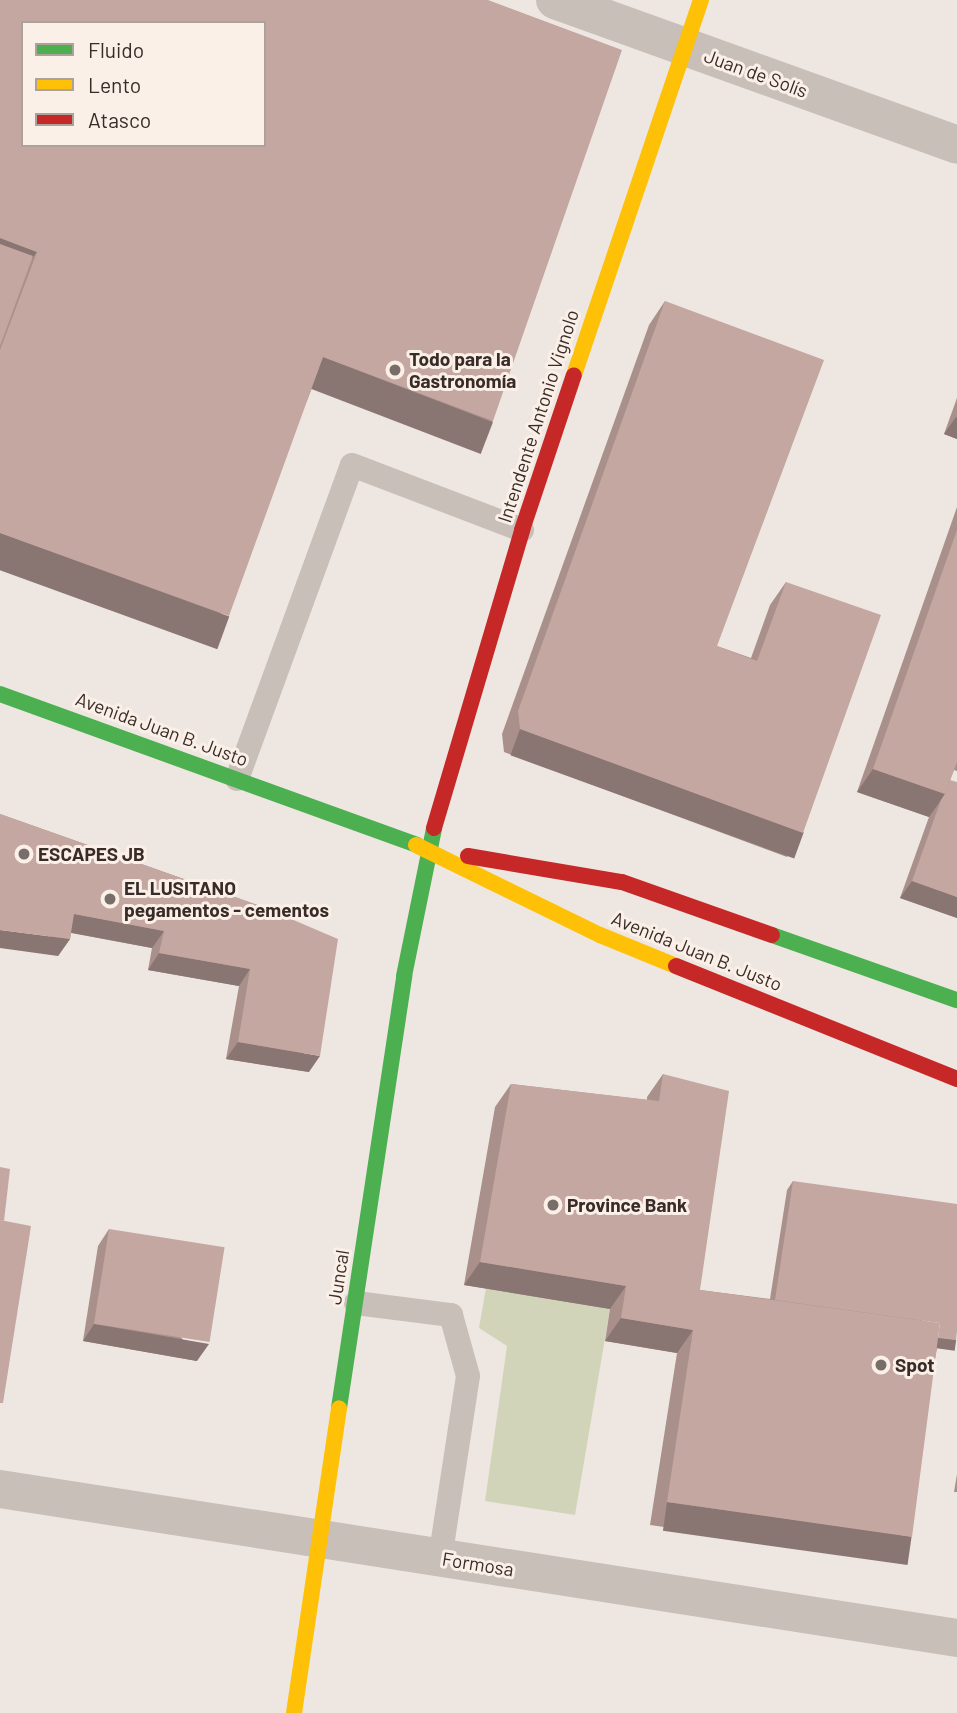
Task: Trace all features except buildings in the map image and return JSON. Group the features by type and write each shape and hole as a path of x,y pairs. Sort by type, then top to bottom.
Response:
{"street":[{"name":"Juan de Solís","path":"555,0 957,145"},
{"name":"Intendente Antonio Vignolo","path":"428,849 522,530 701,0"},
{"name":"Avenida Juan B. Justo","path":"0,694 428,849 600,935 957,1079"},
{"name":"Avenida Juan B. Justo","path":"428,849 622,882 957,1000"},
{"name":"Juncal","path":"294,1713 428,849"},
{"name":"Formosa","path":"0,1489 957,1638"}],"lane":[{"path":"237,779 352,465 522,530"},
{"path":"356,1303 451,1315 468,1376 440,1558"}],"green space":[{"path":"486,1288 610,1309 575,1515 485,1501 507,1346 479,1328"}],"traffic: fast":[{"path":"0,694 416,845"},
{"path":"339,1408 404,976 434,828"},
{"path":"772,935 957,1000"}],"traffic: slow":[{"path":"574,375 701,0"},
{"path":"416,845 600,935 676,966"},
{"path":"294,1713 339,1408"}],"traffic: jam":[{"path":"434,828 522,530 574,375"},
{"path":"468,856 622,882 772,935"},
{"path":"676,966 957,1079"}],"place":[{"name":"Todo para la Gastronomía","path":"395,370"},
{"name":"ESCAPES JB","path":"24,854"},
{"name":"EL LUSITANO pegamentos - cementos","path":"110,899"},
{"name":"Province Bank","path":"553,1205"},
{"name":"Spot","path":"881,1365"}]}
